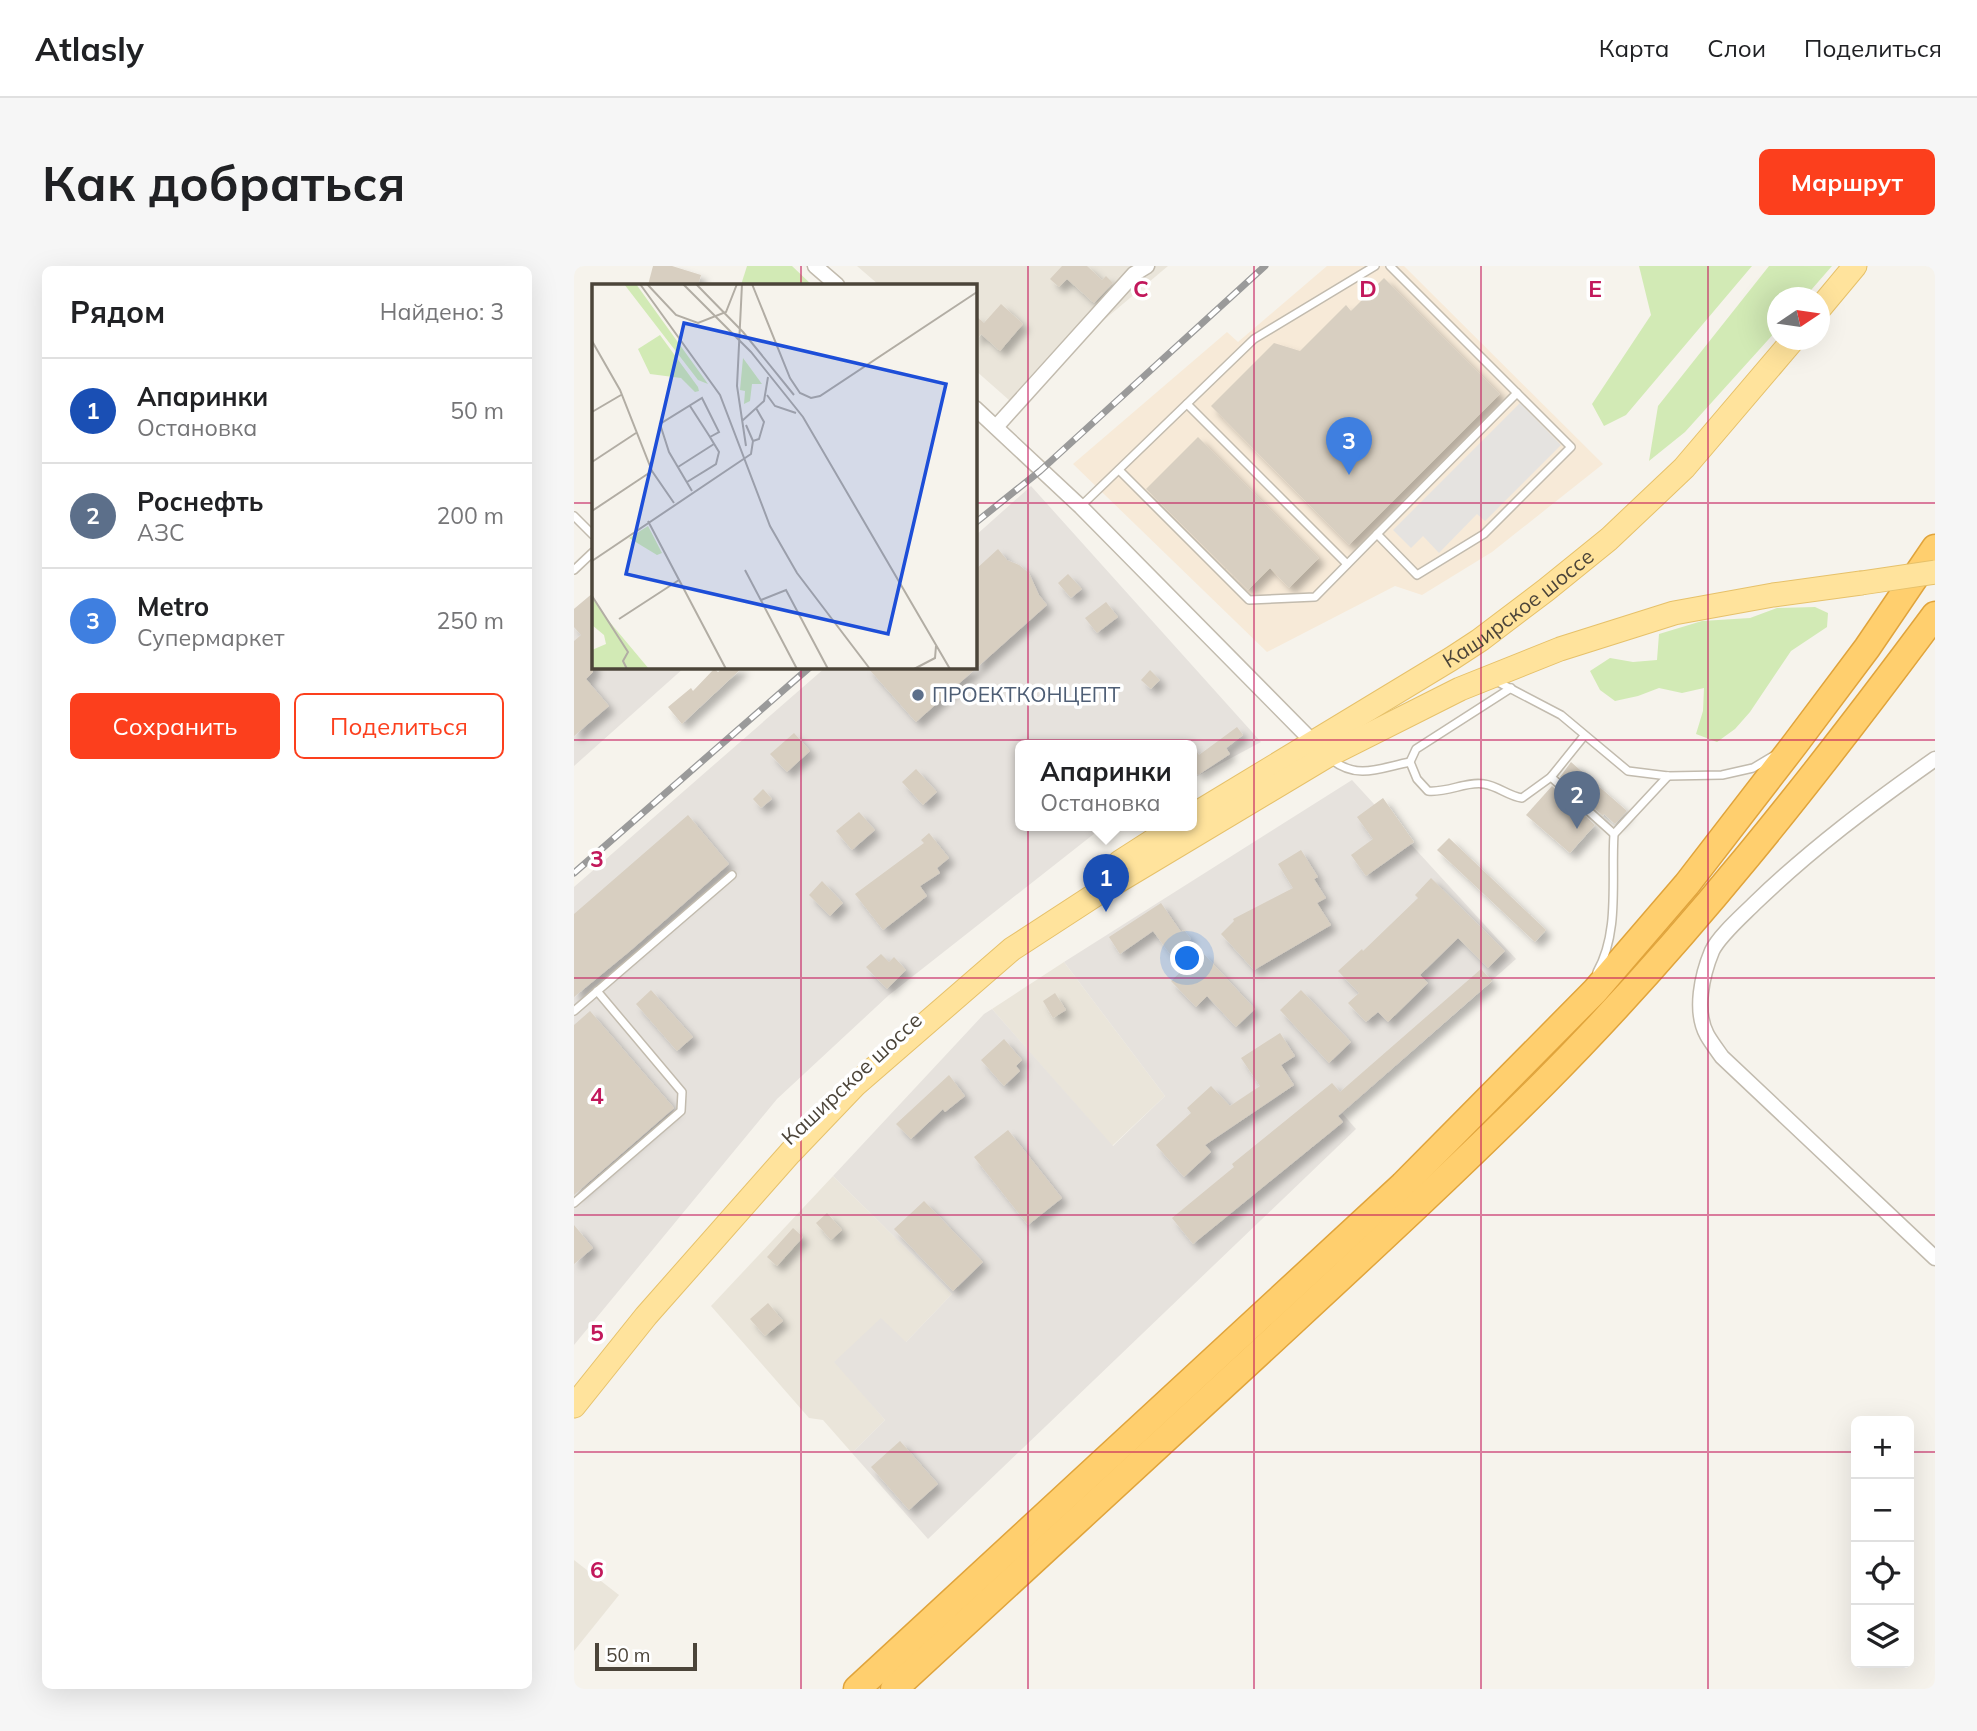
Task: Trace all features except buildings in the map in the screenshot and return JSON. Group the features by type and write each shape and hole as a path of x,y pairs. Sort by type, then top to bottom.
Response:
{"highway":[{"path":"857,1689 1403,1185 1542,1045 1641,940 1796,744 1867,648 1935,548"},
{"path":"894,1689 1419,1205 1545,1082 1622,1001 1816,774 1935,615"}],"main road":[{"path":"1830,295 1855,266"},
{"name":"Каширское шоссе","path":"1197,829 1321,749 1480,640 1609,539 1684,468 1784,350"},
{"path":"1321,749 1460,688 1560,649 1674,613 1773,595 1935,572"},
{"path":"1451,659 1441,669 1441,681 1452,689 1460,688"},
{"name":"Каширское шоссе","path":"1197,813 1321,749"},
{"name":"Каширское шоссе","path":"574,1382 646,1294 782,1144 990,950 1052,905 1168,831"},
{"name":"Каширское шоссе","path":"574,1406 646,1316 790,1153 855,1085 1012,949 1195,831"}],"street":[{"path":"815,266 836,284"},
{"path":"996,427 1129,270 1147,266"},
{"path":"976,409 1080,507 1321,749"},
{"path":"1935,759 1861,810 1741,917 1713,948 1703,979 1700,1009 1705,1033 1722,1057 1935,1258"}],"lane":[{"path":"1080,507 1254,339 1375,266"},
{"path":"1377,534 1417,575 1484,534 1571,447 1390,266"},
{"path":"1119,470 1249,600 1315,597 1517,393"},
{"path":"1187,404 1347,564"},
{"path":"574,516 592,534"},
{"path":"574,570 592,553"},
{"path":"1490,678 1561,715 1628,771 1668,776 1722,775 1753,768 1796,744"},
{"path":"1511,688 1416,749 1410,762 1417,779 1428,791 1438,792 1484,784 1521,798 1551,777 1584,736"},
{"path":"1321,749 1343,768 1361,773 1410,762"},
{"path":"1542,1045 1584,993 1601,964 1608,944 1612,925 1614,834 1668,776"},
{"path":"1551,777 1614,834"},
{"path":"574,1011 732,876"},
{"path":"574,1203 681,1111 683,1100 682,1092 597,991"}],"shaded area":[{"path":"857,266 1168,266 1009,400 976,371 976,284 878,284"},
{"path":"1327,266 1404,266 1603,464 1492,552 1422,595 1395,586 1267,652 1073,464 1227,332 1238,342"},
{"path":"1520,403 1561,445 1485,521 1477,514 1439,553 1423,536 1411,548 1393,530"},
{"path":"1031,486 1261,742 1197,776 1197,740 1015,740 1015,831 1098,831 889,995 777,1099 574,1345 574,887 825,668 976,668 976,535"},
{"path":"592,594 592,668 684,668 574,766 574,609"},
{"path":"1352,780 1516,959 1342,1113 1356,1129 928,1539 852,1453 885,1420 834,1362 881,1318 906,1342 952,1294 833,1176 984,1014 992,1009 1113,1146 1165,1096 1064,962"},
{"path":"1064,962 1165,1096 1112,1146 992,1009"},
{"path":"833,1176 952,1294 906,1342 835,1361 885,1420 852,1453 823,1420 809,1418 711,1306"},
{"path":"574,1560 619,1595 574,1651"}],"green space":[{"path":"747,266 792,266 811,284 741,284"},
{"path":"1639,266 1752,266 1626,415 1604,426 1592,404 1651,315"},
{"path":"1769,266 1832,266 1814,287 1767,287 1767,341 1685,432 1649,461 1658,406"},
{"path":"1815,607 1828,613 1827,627 1791,651 1750,712 1735,729 1717,742 1696,734 1703,711 1704,688 1682,693 1659,688 1615,701 1600,690 1590,671 1610,658 1633,662 1657,660 1659,634 1702,621 1750,618 1777,608"}],"railway":[{"path":"976,522 1040,471 1265,266"},
{"path":"574,873 809,668"}],"place":[{"name":"Metro","path":"1349,475"},
{"name":"ПРОЕКТКОНЦЕПТ","path":"918,695"},
{"name":"Роснефть","path":"1577,829"},
{"name":"Апаринки","path":"1106,912"}]}
